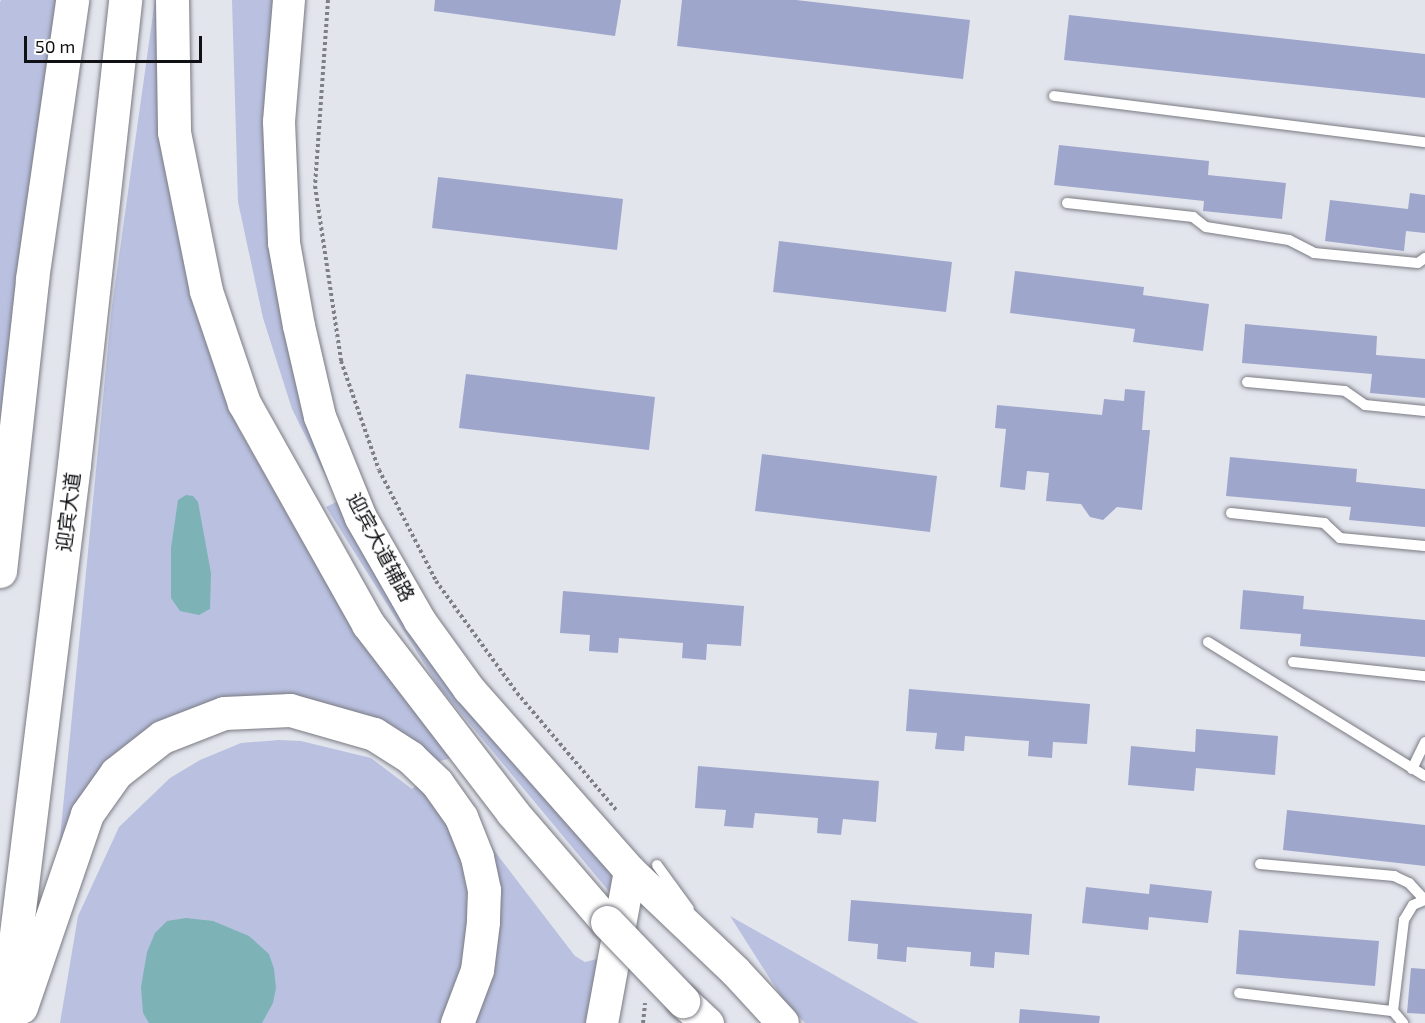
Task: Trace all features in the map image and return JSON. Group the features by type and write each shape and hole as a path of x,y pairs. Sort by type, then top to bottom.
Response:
{"highway":[{"path":"0,571 32,279 72,0"},
{"name":"迎宾大道","path":"5,1023 74,464 125,0"},
{"path":"172,0 174,132 206,291 244,403 368,624 512,812 607,922 707,1023"},
{"path":"16,1023 87,814 116,773 162,737 224,713 290,710 322,717 374,734 410,757 437,783 461,817 477,857 484,890 477,970 463,1011"}],"main road":[{"name":"迎宾大道辅路","path":"289,0 279,122 284,243 299,326 320,417 361,518 420,621 468,689 643,868 783,1023"},
{"path":"602,1023 643,868"}],"lane":[{"path":"1054,96 1425,142"},
{"path":"1067,203 1193,217 1206,227 1289,240 1314,253 1418,263 1425,258"},
{"path":"1247,382 1346,391 1365,405 1425,411"},
{"path":"1231,513 1324,522 1340,538 1425,546"},
{"path":"1208,642 1425,776"},
{"path":"1293,662 1425,676"},
{"path":"1412,769 1425,742"},
{"path":"1260,864 1394,876 1409,883 1425,900 1413,904 1404,920 1393,1011"},
{"path":"1239,993 1393,1011 1403,1023"}],"path":[{"path":"328,0 315,186 341,361 375,459 436,581 516,693 624,820"},
{"path":"643,1023 645,1000"}],"shaded area":[{"path":"1,0 60,0 0,481 0,2"},
{"path":"155,0 164,0 187,269 238,427 319,570 442,739 452,758 436,762 369,721 171,724 58,859 112,306"},
{"path":"232,0 282,0 268,128 342,499 618,872 617,901 439,687 326,507 338,501 292,409 263,318 238,202"},
{"path":"186,495 193,496 198,502 211,573 210,609 199,615 180,611 171,598 171,548 178,500"},
{"path":"301,741 371,758 412,789 433,771 575,956 585,962 605,957 595,1023 60,1023 78,916 119,827 170,778 200,760 241,743"},
{"path":"730,916 919,1023 805,1023 786,1004"},
{"path":"186,918 213,921 249,936 269,954 274,969 276,988 273,1003 262,1023 149,1023 143,1013 141,987 147,952 155,933 167,921"}],"building":[{"path":"435,0 621,0 615,36 434,11"},
{"path":"682,0 796,0 970,20 963,79 677,46"},
{"path":"1069,15 1425,54 1425,98 1064,60"},
{"path":"1059,145 1209,161 1208,175 1286,183 1282,219 1203,211 1204,201 1054,185"},
{"path":"438,177 623,199 617,250 432,228"},
{"path":"1410,193 1425,195 1425,233 1406,231 1404,251 1325,241 1330,200 1408,209"},
{"path":"779,241 952,262 946,312 773,292"},
{"path":"1015,271 1144,287 1143,295 1209,304 1203,351 1133,342 1135,329 1010,313"},
{"path":"1245,324 1377,336 1376,355 1425,359 1425,398 1370,393 1372,374 1242,363"},
{"path":"466,374 655,397 649,450 459,428"},
{"path":"1125,389 1145,391 1142,430 1150,430 1142,510 1117,507 1103,520 1090,517 1081,504 1046,501 1049,473 1027,471 1025,490 1000,487 1006,429 995,428 997,405 1102,415 1104,399 1124,401"},
{"path":"762,454 937,476 930,532 755,511"},
{"path":"1230,457 1357,469 1356,482 1425,489 1425,527 1349,520 1351,507 1226,496"},
{"path":"1243,590 1304,596 1303,609 1425,620 1425,657 1300,646 1301,634 1240,629"},
{"path":"563,591 744,606 741,646 707,644 706,660 682,658 683,643 619,638 618,653 589,651 590,635 560,633"},
{"path":"909,689 1090,704 1087,744 1053,742 1052,758 1028,756 1029,741 965,736 964,751 935,749 937,733 906,731"},
{"path":"1196,729 1278,736 1275,775 1196,768 1194,791 1128,785 1131,746 1195,752"},
{"path":"698,766 879,781 876,822 843,819 841,835 817,833 818,818 755,813 753,828 724,826 726,810 695,808"},
{"path":"1287,810 1425,825 1425,866 1283,850"},
{"path":"1150,884 1212,891 1208,923 1149,917 1148,930 1082,923 1086,887 1149,894"},
{"path":"851,900 1032,914 1029,955 995,952 994,968 970,966 971,952 907,947 906,962 877,959 878,944 848,941"},
{"path":"1239,930 1379,941 1375,986 1236,974"},
{"path":"1411,968 1425,969 1425,1014 1407,1013"},
{"path":"1020,1009 1100,1016 1099,1023 1019,1023"}]}
